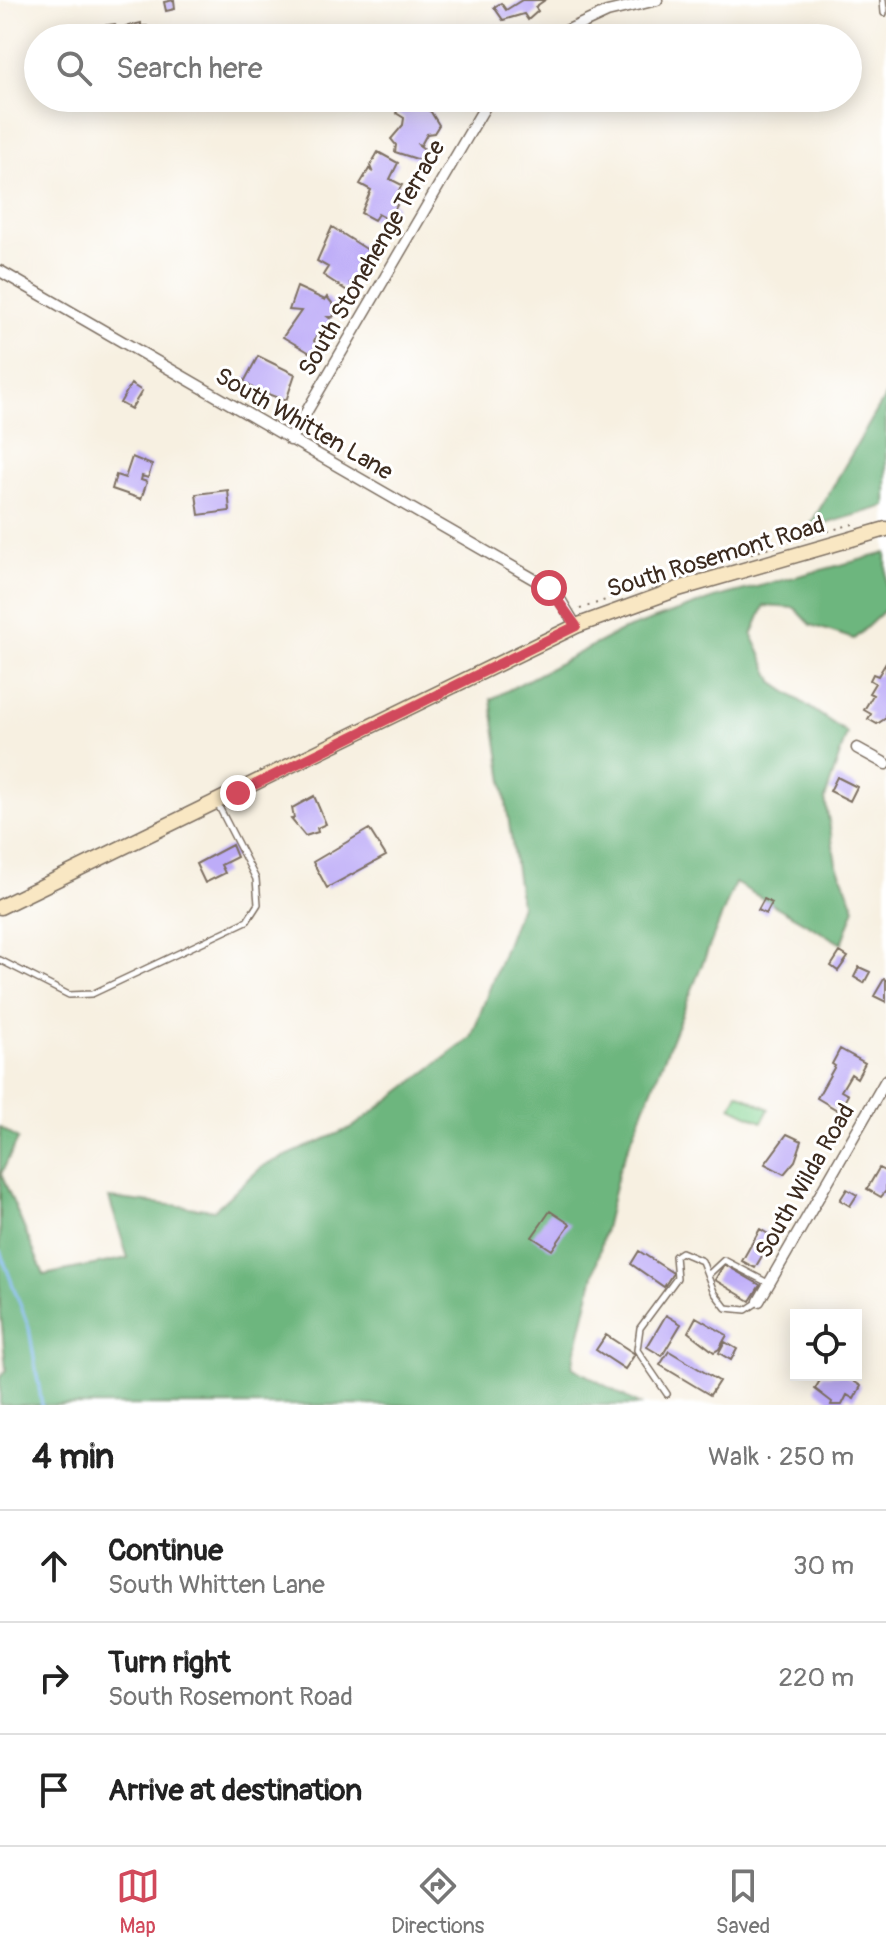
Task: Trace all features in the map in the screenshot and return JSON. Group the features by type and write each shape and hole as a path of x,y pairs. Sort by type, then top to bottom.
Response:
{"main road":[{"name":"South Rosemont Road","path":"0,907 576,626 678,589 886,529"}],"street":[{"path":"581,24 607,12 657,0"},
{"name":"South Stonehenge Terrace","path":"290,440 482,112"},
{"name":"South Whitten Lane","path":"0,271 544,585 561,601 576,626"},
{"path":"857,748 886,764"},
{"name":"South Wilda Road","path":"759,1301 886,1080"}],"lane":[{"path":"883,0 884,13"},
{"path":"0,960 69,995 92,994 247,921 258,904 256,879 217,803"},
{"path":"667,1394 637,1350 640,1328 677,1278 675,1256 681,1252 702,1261 714,1292 726,1308 746,1310 759,1301"},
{"path":"708,1275 724,1260 769,1284"}],"green space":[{"path":"886,395 886,506 808,529"},
{"path":"886,553 886,609 854,639 811,625 795,608 764,606 752,635 774,683 847,733 825,799 836,863 855,908 842,944 735,883 619,1170 572,1367 640,1405 0,1405 0,1377 6,1370 0,1304 0,1127 18,1139 1,1174 44,1275 128,1258 109,1198 214,1210 263,1166 353,1127 471,1038 521,905 491,699 621,631 714,598"},
{"path":"738,1093 769,1109 762,1122 731,1107"}],"building":[{"path":"174,0 175,9 166,11 164,2"},
{"path":"522,0 545,0 535,7 538,11 528,20 524,14 503,20 494,7 501,3 506,10"},
{"path":"431,112 439,125 434,133 427,134 421,145 417,144 426,150 420,160 395,152 396,145 391,139 403,125 404,118 396,113"},
{"path":"378,152 398,163 390,179 402,185 392,202 397,205 389,220 378,214 374,220 361,213 371,190 360,184 369,169 372,171 370,166"},
{"path":"332,227 371,252 358,278 350,283 353,285 349,292 323,275 328,267 317,261"},
{"path":"297,287 325,300 327,297 337,309 333,317 328,317 332,320 327,329 322,326 320,330 324,333 320,340 316,337 314,341 318,346 312,354 283,337 301,311 289,310"},
{"path":"258,356 295,374 286,401 263,392 262,395 244,382"},
{"path":"131,384 142,391 131,409 120,403"},
{"path":"132,457 152,465 148,478 142,476 141,480 147,482 141,499 112,489 116,475 125,478"},
{"path":"228,490 230,511 199,515 196,494"},
{"path":"886,663 886,718 877,724 868,719 871,714 864,710 873,695 869,693 875,683 870,680 873,674 878,676"},
{"path":"837,777 857,787 850,801 830,791"},
{"path":"314,796 326,824 317,828 318,832 305,836 291,819 294,818 292,808"},
{"path":"369,829 386,856 327,888 313,862"},
{"path":"232,845 237,857 221,865 225,873 205,883 196,864"},
{"path":"764,899 772,903 766,914 758,910"},
{"path":"840,952 848,957 838,971 831,966"},
{"path":"859,967 870,972 864,983 854,977"},
{"path":"886,980 886,1002 874,996"},
{"path":"840,1049 865,1063 857,1078 851,1074 841,1091 848,1095 839,1111 817,1098 835,1066 832,1064"},
{"path":"787,1134 802,1141 795,1161 784,1174 765,1164"},
{"path":"879,1168 886,1172 886,1191 881,1197 867,1189"},
{"path":"847,1189 857,1195 850,1206 840,1200"},
{"path":"550,1211 570,1224 552,1250 532,1237"},
{"path":"760,1229 773,1237 755,1268 742,1261"},
{"path":"639,1251 673,1273 664,1287 631,1264"},
{"path":"724,1264 760,1285 750,1301 715,1280"},
{"path":"666,1315 681,1324 662,1356 647,1347"},
{"path":"696,1317 727,1335 719,1349 714,1352 688,1332"},
{"path":"606,1335 635,1354 625,1369 596,1350"},
{"path":"725,1342 737,1349 731,1360 719,1353"},
{"path":"669,1351 719,1381 710,1395 660,1365"},
{"path":"820,1381 853,1381 861,1386 854,1399 847,1395 842,1405 831,1405 832,1402 815,1389"}],"waterway":[{"path":"0,1251 29,1328 42,1405"}],"route":[{"path":"238,793 576,626 549,588"}]}
